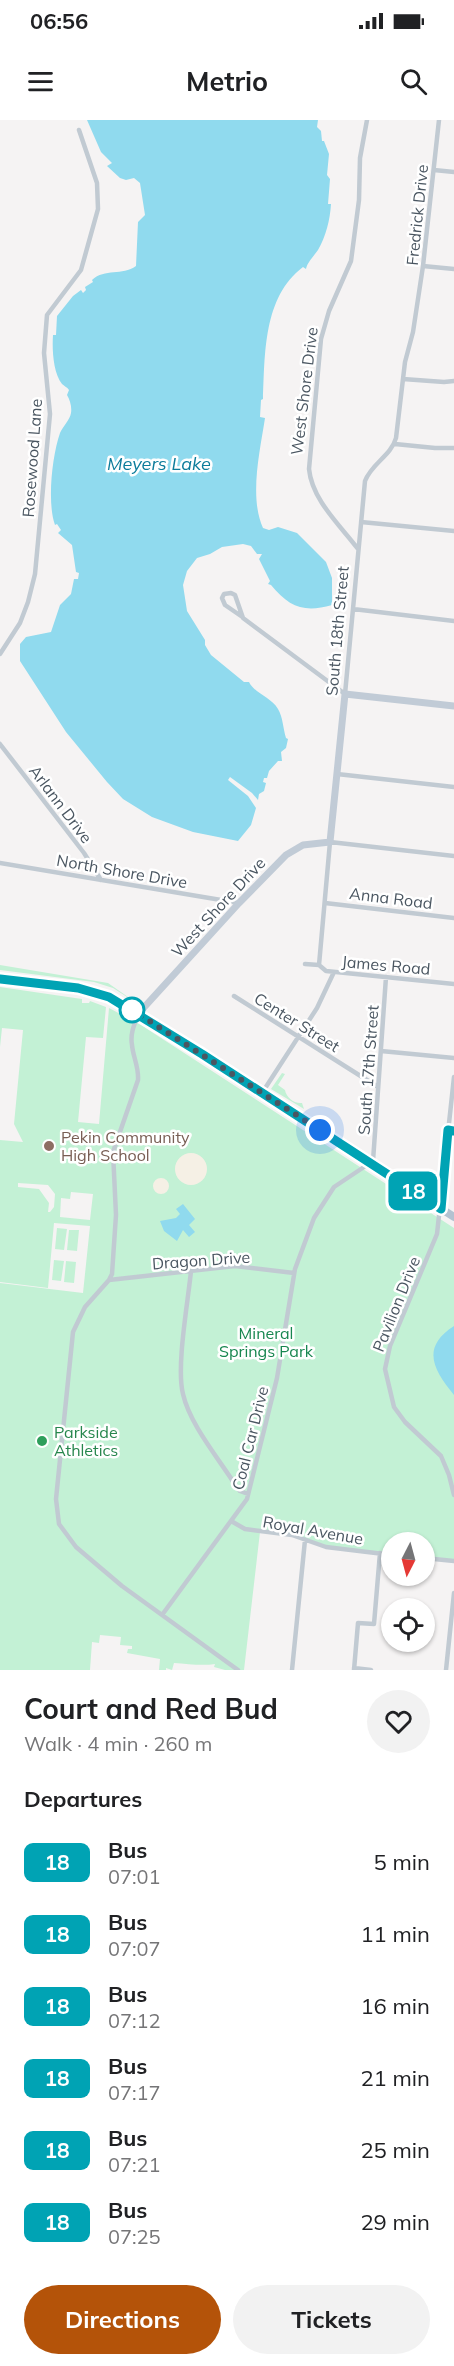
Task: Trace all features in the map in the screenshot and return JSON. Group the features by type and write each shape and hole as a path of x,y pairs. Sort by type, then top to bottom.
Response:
{"main road":[{"path":"0,978 92,991 109,997 372,1163 453,1217"}],"street":[{"name":"West Shore Drive","path":"358,549 318,496 311,482 309,469 321,339 329,310 351,261 359,200 360,158 368,120"},
{"name":"Fredrick Drive","path":"403,379 417,312 439,120"},
{"name":"Rosewood Lane","path":"0,654 20,623 35,574 50,414 44,335 46,315 81,270 98,209 98,183 80,130"},
{"path":"434,170 454,172"},
{"path":"423,267 454,269"},
{"path":"454,381 403,379 394,444 454,448"},
{"name":"South 18th Street","path":"319,965 358,549 367,476 394,444"},
{"path":"361,522 454,531"},
{"path":"241,616 235,595 224,594 222,598 225,605 345,694 454,706"},
{"path":"353,609 454,621"},
{"name":"Arlann Drive","path":"0,744 84,853 101,880"},
{"path":"337,774 454,787"},
{"name":"West Shore Drive","path":"138,1014 239,903 293,849 312,843 330,842"},
{"path":"330,842 454,856"},
{"name":"North Shore Drive","path":"0,863 239,903"},
{"name":"Anna Road","path":"325,903 454,918"},
{"path":"305,964 319,965"},
{"name":"James Road","path":"319,965 324,971 454,984"},
{"path":"262,1093 317,1008 334,972"},
{"name":"South 17th Street","path":"372,1163 375,1150 386,977"},
{"name":"Center Street","path":"234,996 378,1087"},
{"path":"138,1014 131,1042 139,1071 138,1080 113,1152 116,1235 114,1260 110,1280 85,1307 74,1332 56,1499 57,1516 63,1531 76,1547 110,1576 238,1670"},
{"path":"381,1052 454,1058"},
{"name":"Pavilion Drive","path":"454,1077 451,1131 435,1243 390,1346 385,1369 394,1407 405,1422 441,1456 449,1474 454,1496"},
{"name":"Coal Car Drive","path":"162,1616 243,1506 248,1494 278,1378 294,1273 314,1218 329,1193 339,1182 372,1163"},
{"name":"Dragon Drive","path":"110,1280 241,1266 294,1273"},
{"path":"191,1271 181,1368 182,1391 193,1417 236,1486 243,1493 248,1494"},
{"name":"Royal Avenue","path":"231,1521 245,1529 292,1535 326,1547 380,1553"},
{"path":"292,1670 305,1540"},
{"path":"371,1670 354,1669 358,1623 374,1624 380,1553"},
{"path":"435,1559 454,1561"},
{"path":"446,1670 454,1593"}],"green space":[{"path":"0,965 108,983 138,1004 113,988 94,982 0,970"},
{"name":"Mineral Springs Park","path":"0,987 82,999 82,1003 90,1001 106,1007 103,1038 86,1037 78,1122 99,1124 109,1008 141,1025 454,1228 454,1561 435,1559 435,1532 381,1532 381,1554 322,1546 292,1535 260,1532 244,1670 225,1670 214,1667 215,1664 174,1663 172,1670 166,1668 166,1670 159,1670 160,1659 127,1653 132,1646 120,1645 121,1637 100,1635 99,1643 92,1642 90,1670 0,1670 0,1283 83,1293 90,1226 54,1223 48,1288 0,1282 0,1140 23,1142 14,1124 23,1030 2,1028 0,1047","holes":["18,1183 48,1185 55,1194 54,1207 50,1212 48,1212 49,1203 39,1189 18,1187","71,1192 93,1194 90,1220 60,1217 61,1198 70,1199"]},
{"path":"282,1073 285,1074 278,1085 291,1099 302,1103 304,1109 271,1089"},
{"path":"57,1228 67,1229 64,1250 55,1249"},
{"path":"69,1230 79,1230 77,1251 67,1250"},
{"path":"54,1260 64,1261 61,1281 52,1280"},
{"path":"66,1261 76,1262 74,1283 64,1282"}],"sand":[{"path":"191,1153 202,1158 207,1169 202,1180 191,1185 180,1180 175,1169 180,1158"},
{"path":"158,1178 164,1178 169,1186 167,1192 158,1194 153,1189 153,1183"}],"water":[{"name":"Meyers Lake","path":"87,120 318,120 317,127 321,131 322,141 329,154 328,204 331,204 325,234 306,269 303,267 290,279 280,294 269,328 260,417 265,418 256,488 259,516 263,528 269,530 278,527 297,533 326,562 332,578 332,605 305,608 284,599 268,584 270,581 259,559 262,554 257,554 251,546 243,544 222,547 197,558 187,571 183,585 187,611 205,640 205,645 211,655 244,682 249,682 255,690 275,705 280,712 288,739 286,748 281,752 282,761 278,761 269,771 267,778 264,778 263,782 266,783 264,791 259,794 258,800 230,777 228,780 248,796 256,808 251,825 238,841 193,832 152,817 123,799 66,732 20,661 20,644 26,637 51,632 60,605 71,594 74,579 78,579 79,573 76,572 72,545 58,533 61,530 57,524 55,525 51,505 51,479 55,454 60,433 71,411 67,395 69,390 59,379 54,361 53,335 56,335 57,316 73,296 81,290 83,293 86,290 85,287 97,276 125,271 136,266 138,222 145,215 140,183 134,178 126,180 120,178 107,166 112,163 101,152"},
{"path":"183,1204 195,1219 189,1225 195,1232 189,1237 183,1230 177,1241 164,1231 160,1221 176,1218 180,1214 176,1209"},
{"path":"454,1326 454,1395 436,1368 434,1351 443,1334"}],"bus line":[{"name":"18","path":"0,979 78,988 109,997 202,1054 441,1209 448,1130 454,1131"}],"place":[{"name":"Pekin Community High School","path":"49,1146"},
{"name":"Parkside Athletics","path":"42,1441"}],"route":[{"path":"132,1010 320,1130"}]}
